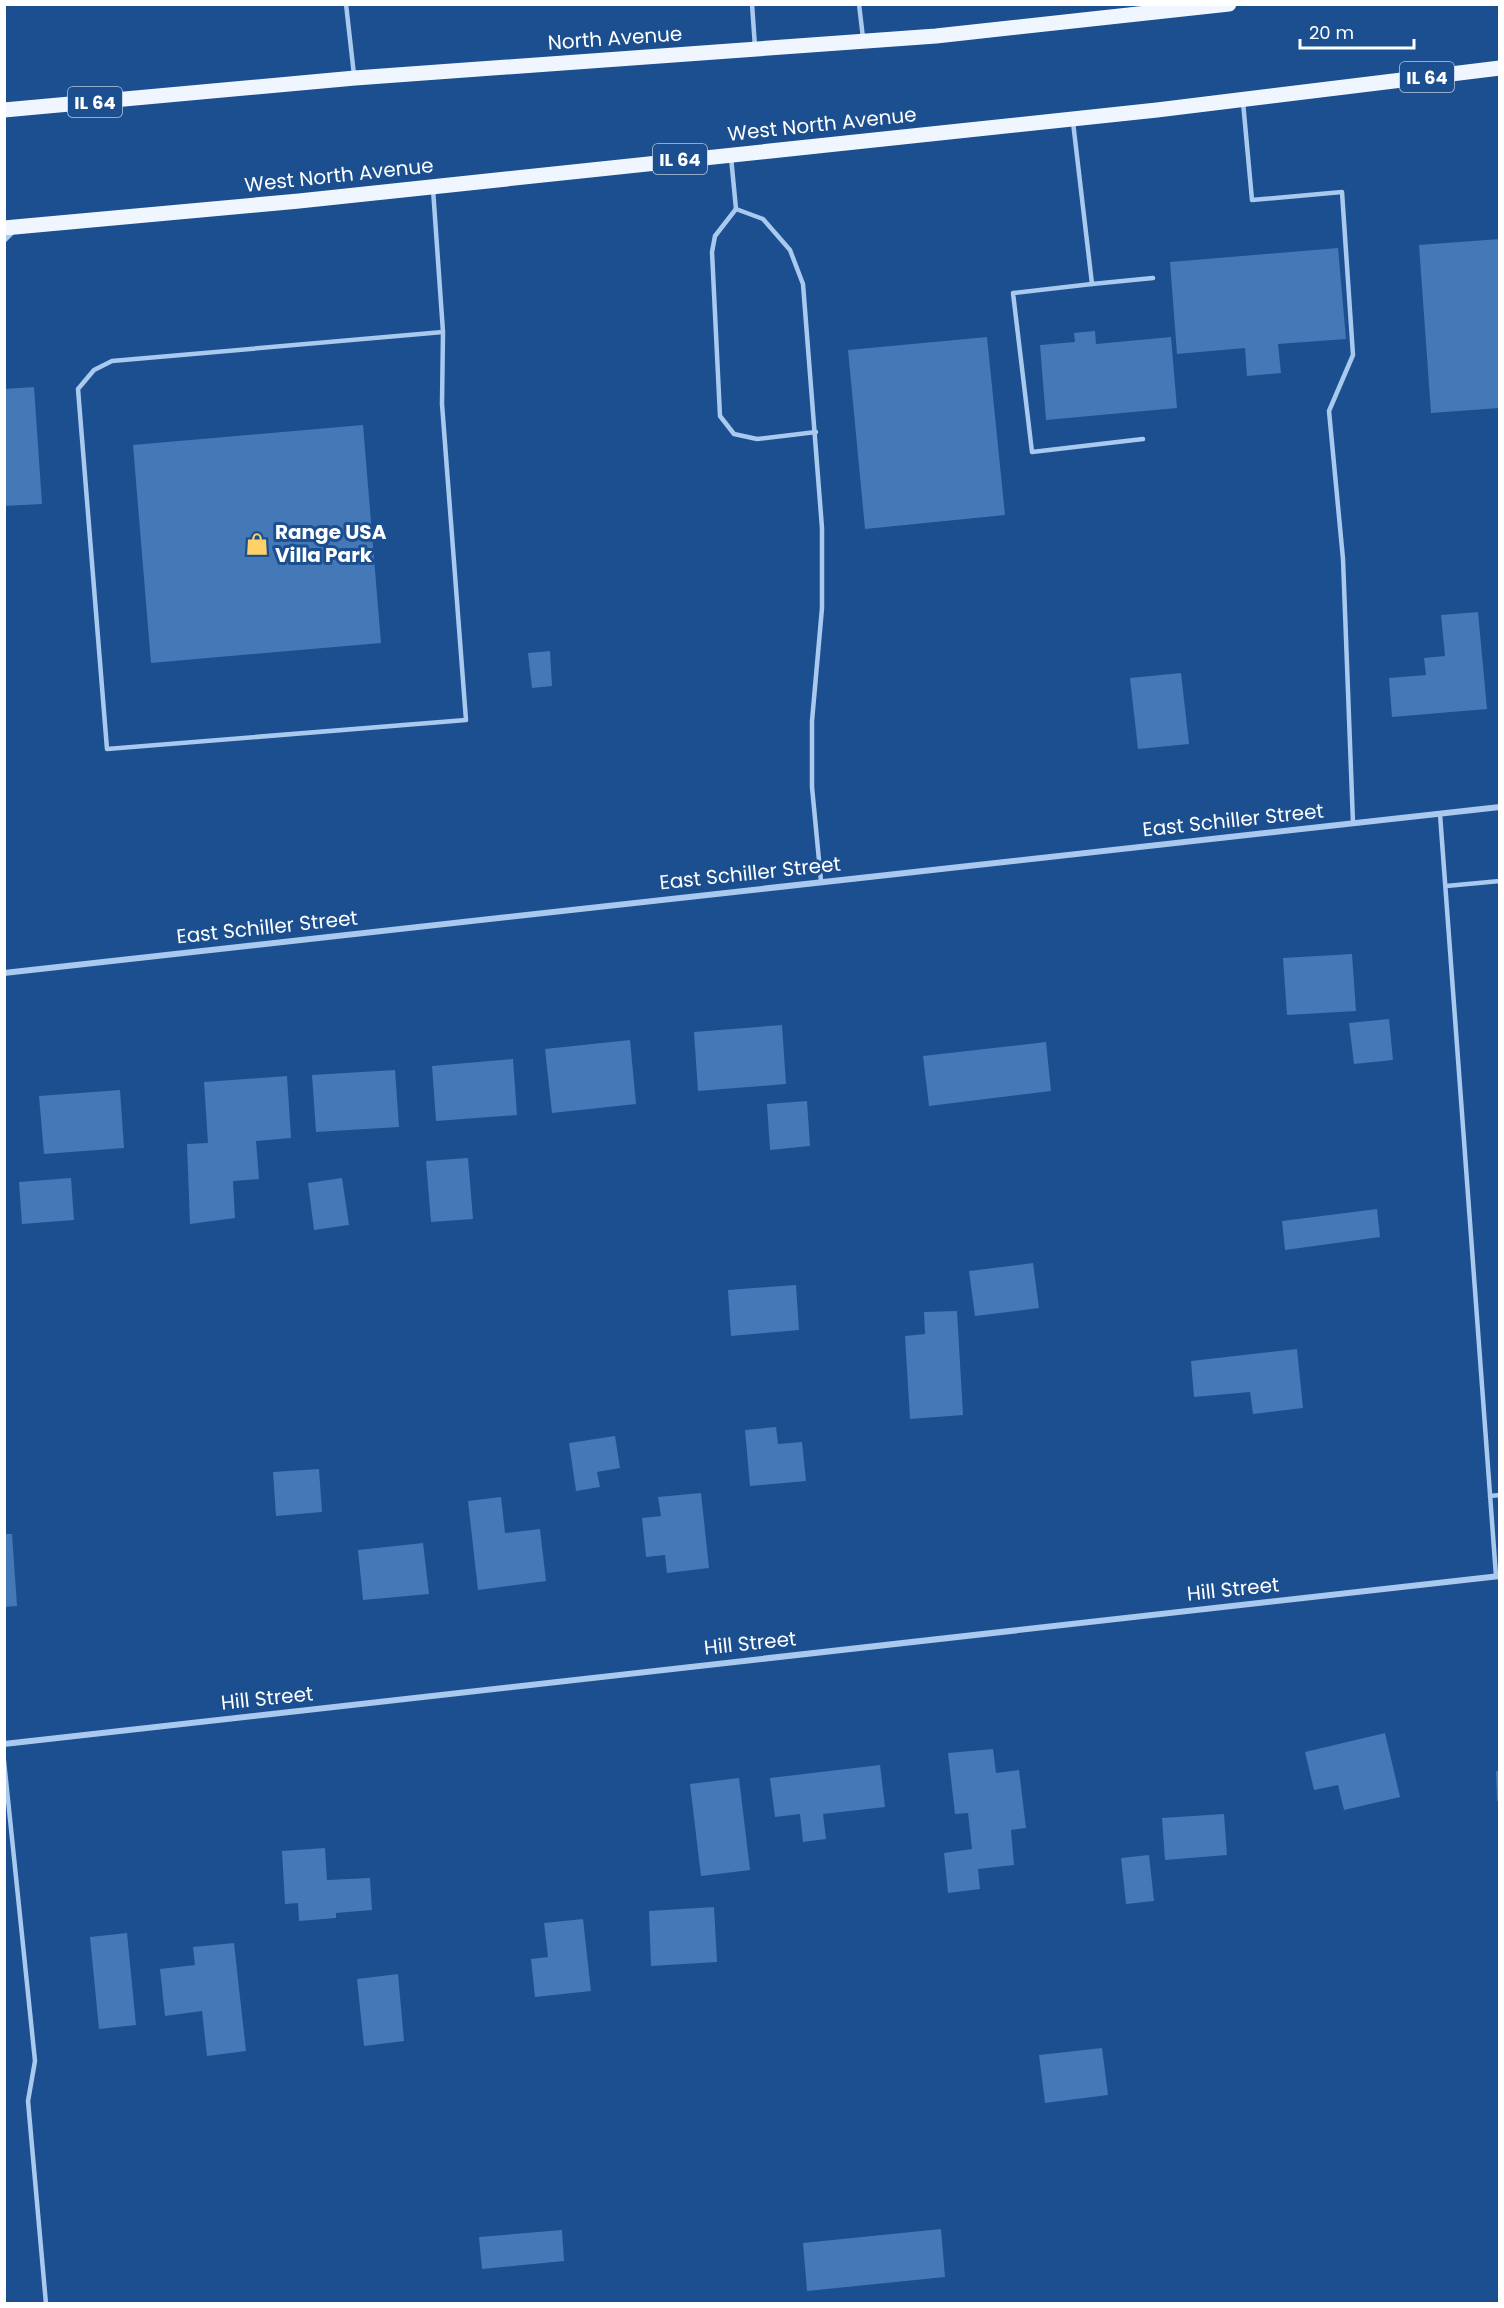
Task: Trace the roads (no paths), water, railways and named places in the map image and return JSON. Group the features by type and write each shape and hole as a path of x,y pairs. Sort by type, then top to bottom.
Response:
{"main road":[{"name":"North Avenue","path":"4,110 355,78 864,41 1136,10 1229,4"},
{"name":"West North Avenue","path":"11,227 433,186 1073,119 1500,68"}],"street":[{"name":"East Schiller Street","path":"4,973 1500,807"},
{"name":"Hill Street","path":"4,1744 1498,1576"}],"lane":[{"path":"346,4 355,78"},
{"path":"752,4 756,49"},
{"path":"860,4 864,41"},
{"path":"1243,100 1252,200 1342,192 1353,355 1329,411 1343,559 1353,824"},
{"path":"1073,119 1092,284"},
{"path":"731,154 736,209 715,236 712,252 720,417 734,434 757,439 816,432"},
{"path":"433,186 443,332 442,404 466,720 107,749 78,389 94,370 112,361 443,332"},
{"path":"736,209 763,219 790,250 803,284 822,528 822,608 812,721 812,787 821,881"},
{"path":"4,241 11,227"},
{"path":"1143,439 1032,452 1013,293 1153,278"},
{"path":"1440,814 1490,1496 1498,1576"},
{"path":"1446,886 1500,881"},
{"path":"1490,1496 1500,1495"},
{"path":"4,1761 35,2061 28,2101 46,2304"}],"place":[{"name":"Range USA Villa Park","path":"257,544"}]}
